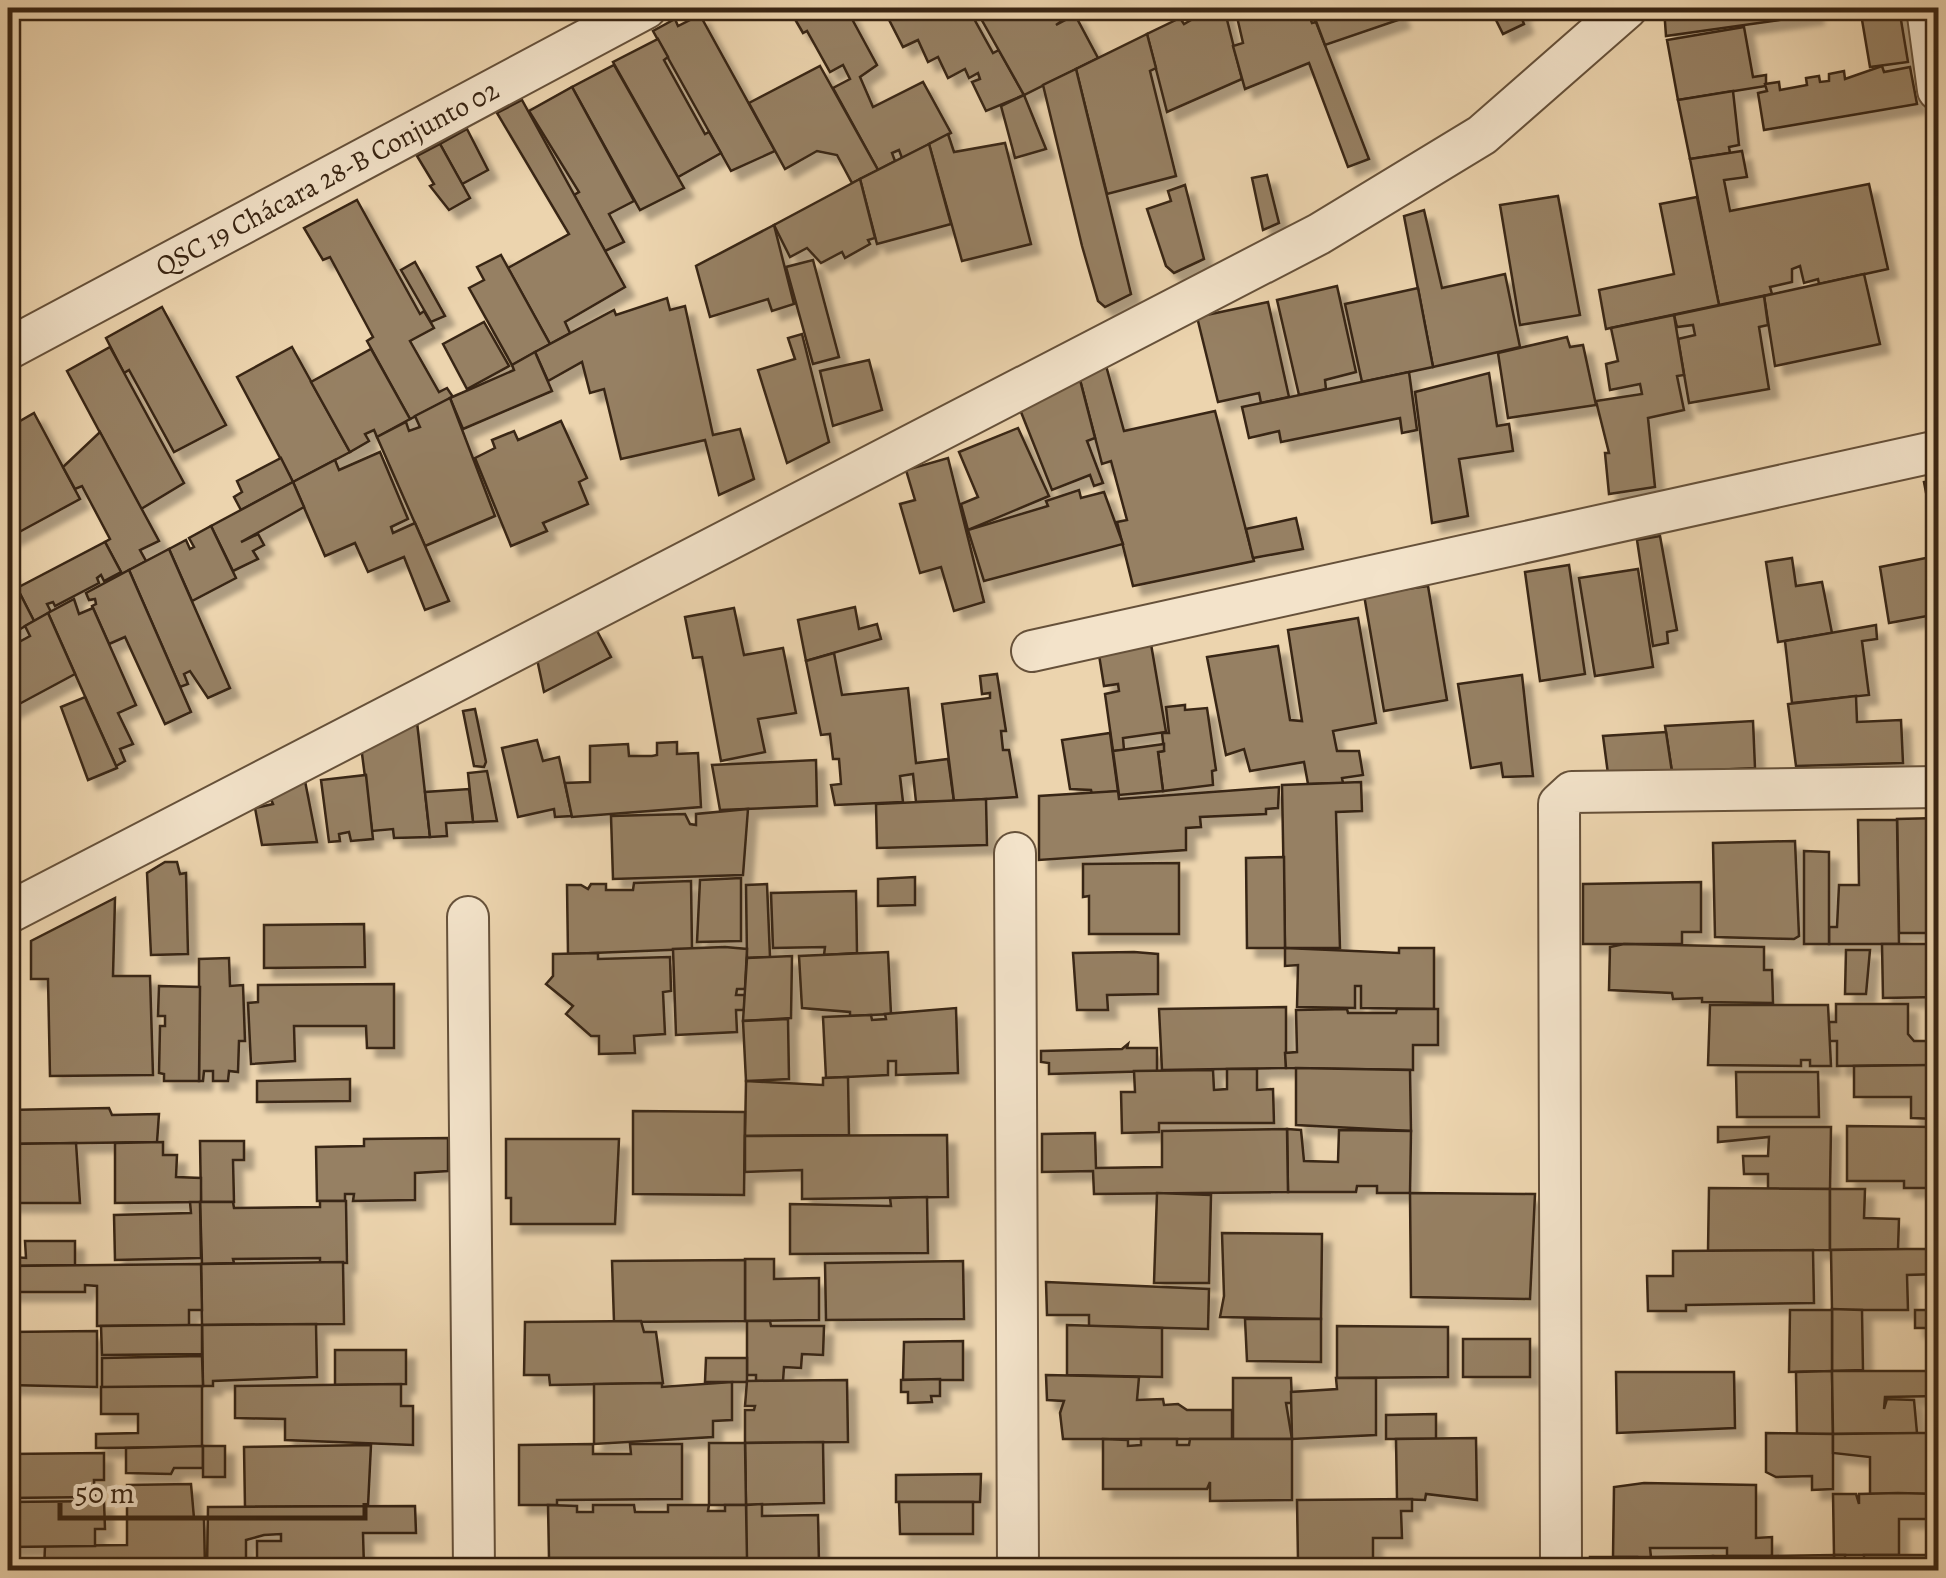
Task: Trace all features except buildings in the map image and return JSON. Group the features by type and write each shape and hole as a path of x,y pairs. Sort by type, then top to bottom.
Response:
{"street":[{"name":"QSC 19 Chácara 28-B Conjunto 02","path":"8,350 646,8"},
{"path":"8,913 1320,234 1482,135 1594,41 1627,8"},
{"path":"1927,8 1938,90"},
{"path":"1032,651 1938,451"},
{"path":"1561,1570 1558,804 1572,792 1938,787"},
{"path":"1015,853 1018,1570"},
{"path":"468,917 474,1570"}]}
